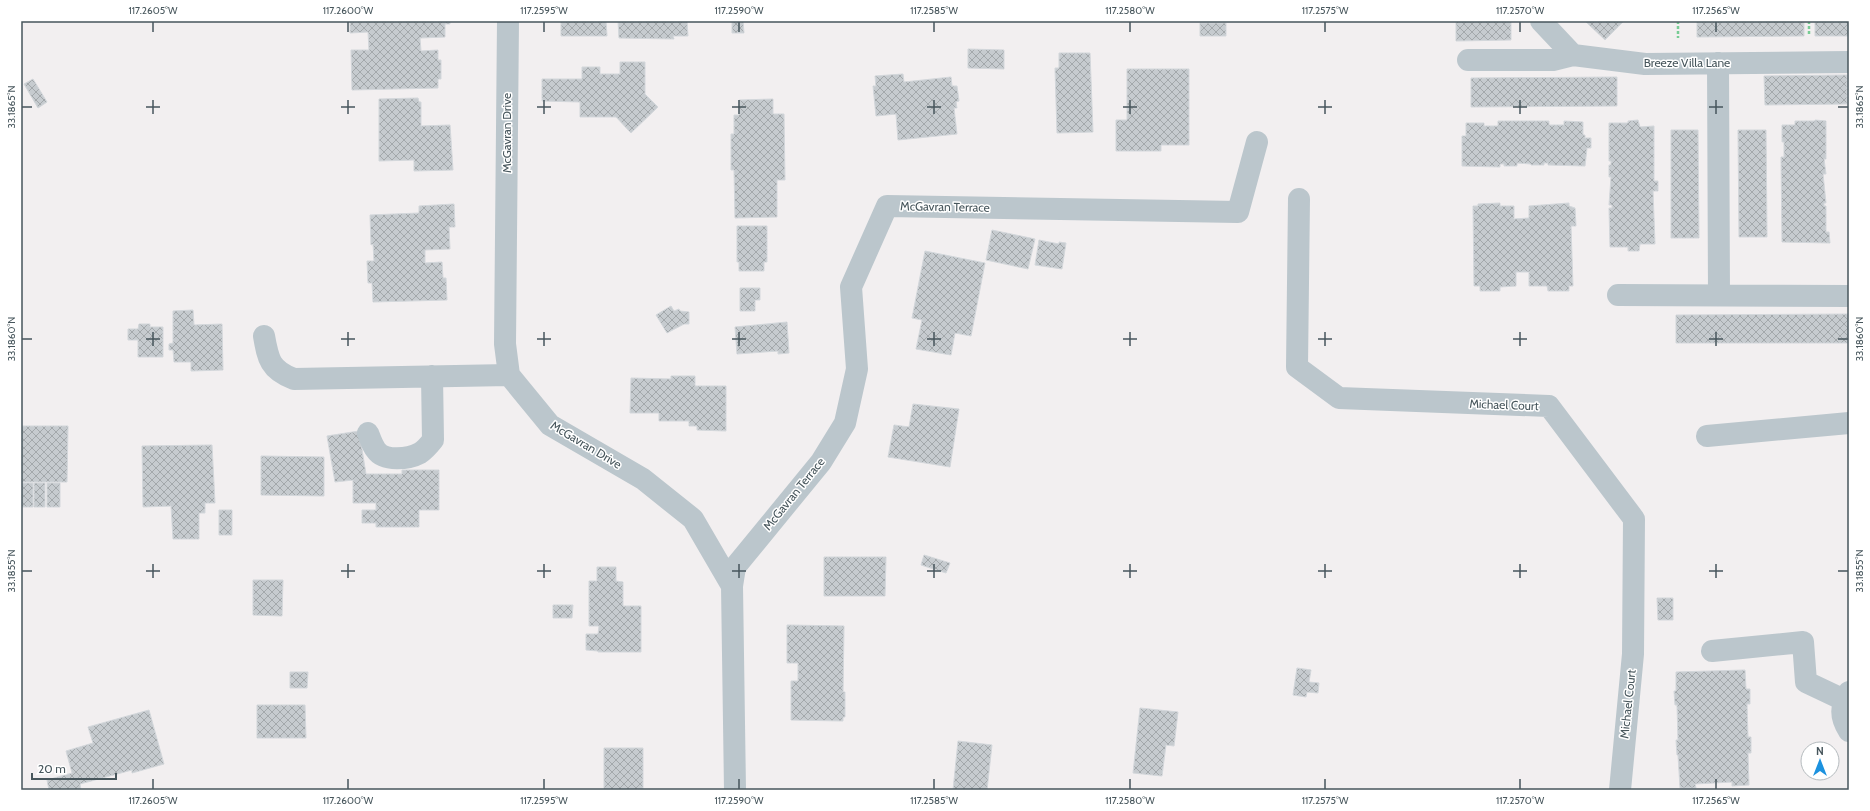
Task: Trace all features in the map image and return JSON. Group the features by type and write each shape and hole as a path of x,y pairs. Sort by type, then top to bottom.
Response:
{"street":[{"name":"McGavran Drive","path":"508,21 505,344 509,375 550,425 643,479 693,519 732,586 735,790"},
{"path":"1541,21 1573,56"},
{"name":"Breeze Villa Lane","path":"1468,60 1554,60 1573,56 1645,64 1849,62"},
{"path":"1718,63 1719,295"},
{"name":"McGavran Terrace","path":"732,586 735,567 822,462 845,423 857,369 851,287 887,206 1238,212 1257,142"},
{"name":"Michael Court","path":"1299,199 1297,367 1339,398 1549,406 1634,519 1633,654 1620,790"},
{"path":"1618,295 1849,296"},
{"path":"264,336 268,360 284,375 294,379 509,375"},
{"path":"368,433 376,451 387,457 409,458 421,453 433,440 432,376"},
{"path":"1707,436 1849,423"},
{"path":"1712,652 1803,642 1806,682 1846,696 1841,712 1844,723 1849,731"}],"building":[{"path":"350,21 450,21 450,24 445,24 445,37 420,38 421,51 438,50 438,60 441,60 441,79 438,79 438,88 352,90 351,50 369,50 368,32 350,33"},
{"path":"561,21 606,21 607,36 561,36"},
{"path":"618,21 687,21 688,36 673,36 674,39 619,38"},
{"path":"732,21 743,21 744,33 732,33"},
{"path":"1456,21 1511,21 1511,40 1456,41"},
{"path":"1585,21 1624,21 1605,40"},
{"path":"1697,21 1804,21 1804,36 1697,37"},
{"path":"1815,21 1849,21 1849,36 1815,36"},
{"path":"1200,23 1226,23 1226,36 1200,36"},
{"path":"968,49 1004,50 1004,69 968,68"},
{"path":"1059,53 1090,53 1093,132 1057,133 1055,68 1059,68"},
{"path":"620,62 645,62 645,94 658,107 631,133 616,117 580,117 580,102 542,101 542,79 582,79 582,67 600,67 600,74 620,74"},
{"path":"1127,69 1189,69 1189,145 1161,145 1161,151 1116,151 1116,120 1127,120"},
{"path":"903,74 904,82 951,77 952,86 957,86 959,101 956,102 957,108 954,108 957,134 898,140 896,114 876,116 873,86 876,86 875,76"},
{"path":"1847,75 1847,104 1765,105 1764,76"},
{"path":"1617,77 1617,106 1471,107 1471,78"},
{"path":"33,79 47,102 38,108 24,84"},
{"path":"418,98 419,102 421,102 421,126 450,125 453,170 414,171 414,160 379,161 379,99"},
{"path":"773,99 773,114 784,114 785,180 777,180 777,217 735,218 734,170 731,170 731,134 734,134 734,115 739,115 739,100"},
{"path":"1638,120 1640,127 1654,126 1654,181 1658,181 1658,191 1653,191 1655,244 1640,244 1639,251 1628,251 1628,247 1610,247 1609,208 1612,208 1612,205 1609,205 1611,177 1609,177 1609,165 1611,165 1611,161 1609,161 1609,123 1628,123 1628,121"},
{"path":"1498,121 1549,121 1549,125 1564,125 1564,121 1583,122 1583,135 1585,135 1585,138 1591,138 1591,148 1587,148 1585,166 1548,165 1548,163 1544,163 1544,165 1531,165 1517,163 1517,166 1504,166 1504,164 1500,164 1500,167 1462,166 1462,136 1466,136 1466,123 1484,123 1484,126 1498,126"},
{"path":"1795,121 1826,121 1826,159 1824,159 1826,174 1823,174 1826,203 1824,203 1824,206 1826,206 1826,232 1829,232 1830,243 1782,242 1781,157 1784,157 1784,142 1782,142 1782,125 1795,125"},
{"path":"1671,130 1698,130 1699,238 1671,238"},
{"path":"1738,130 1766,130 1767,237 1739,237"},
{"path":"1500,203 1500,206 1514,206 1514,219 1529,218 1529,206 1569,203 1569,206 1575,208 1576,226 1571,226 1573,286 1569,286 1569,291 1548,291 1547,286 1529,286 1529,272 1516,272 1516,286 1500,287 1500,291 1480,291 1480,286 1474,286 1473,206 1478,206 1478,204"},
{"path":"454,204 455,227 449,227 450,249 425,250 425,263 442,262 443,278 446,278 447,300 373,302 372,283 368,283 367,261 374,261 373,244 371,245 370,215 419,213 419,206"},
{"path":"737,226 767,226 767,262 764,262 764,271 739,271 739,262 737,262"},
{"path":"992,230 1035,239 1028,269 986,260"},
{"path":"1039,240 1059,244 1059,242 1066,243 1062,269 1035,265"},
{"path":"925,251 985,263 971,336 955,333 951,355 916,349 922,320 912,318"},
{"path":"740,288 760,288 760,300 755,300 755,311 740,311"},
{"path":"671,306 674,311 679,309 680,311 689,312 689,324 684,324 667,333 656,315"},
{"path":"193,310 194,325 222,324 223,370 191,371 191,362 174,362 173,350 169,350 169,344 173,343 173,311"},
{"path":"1849,314 1849,343 1676,343 1676,315"},
{"path":"787,322 789,353 778,354 778,351 737,354 735,327"},
{"path":"139,324 150,324 150,327 163,327 163,357 138,357 138,340 128,340 128,329 138,329"},
{"path":"671,376 695,376 695,386 726,386 726,431 697,430 697,426 689,426 689,421 659,421 659,413 630,413 631,378 671,379"},
{"path":"913,404 959,409 950,467 888,457 894,425 909,427"},
{"path":"21,426 68,426 67,482 21,482"},
{"path":"359,431 366,474 402,474 402,470 439,470 439,510 419,510 419,527 376,527 376,523 362,523 362,510 376,510 376,503 353,503 353,480 335,482 327,436"},
{"path":"212,445 215,503 205,503 205,513 199,513 199,539 173,539 171,506 143,507 142,446"},
{"path":"261,456 324,457 324,496 261,495"},
{"path":"21,483 33,483 33,507 21,507"},
{"path":"34,483 45,483 45,507 34,507"},
{"path":"47,483 60,483 60,507 47,507"},
{"path":"219,510 232,510 232,535 219,535"},
{"path":"924,555 950,563 946,573 921,565"},
{"path":"824,557 886,557 885,596 824,596"},
{"path":"597,567 616,567 616,581 623,582 623,606 641,606 641,652 598,652 586,650 586,634 598,634 599,626 589,626 589,581 597,581"},
{"path":"253,580 283,580 282,616 253,615"},
{"path":"1657,598 1673,598 1673,620 1658,620"},
{"path":"553,605 573,605 572,618 553,618"},
{"path":"787,625 844,626 843,692 845,692 845,717 843,717 843,721 791,720 791,681 798,681 798,663 787,663"},
{"path":"1297,668 1311,670 1309,682 1319,683 1318,693 1307,692 1306,697 1293,695"},
{"path":"1745,670 1746,689 1750,689 1750,704 1747,704 1748,737 1751,737 1751,753 1748,753 1749,785 1732,786 1732,782 1695,784 1696,788 1680,788 1676,740 1678,740 1677,705 1675,705 1674,691 1676,691 1676,672"},
{"path":"290,672 308,672 307,688 290,688"},
{"path":"257,705 305,705 306,738 257,738"},
{"path":"1140,708 1178,712 1174,746 1166,745 1162,776 1133,773"},
{"path":"149,710 164,764 132,773 132,770 80,784 81,790 49,790 47,780 72,773 66,751 93,743 88,727"},
{"path":"958,741 992,745 987,790 953,790"},
{"path":"604,748 643,748 643,790 604,790"}]}
